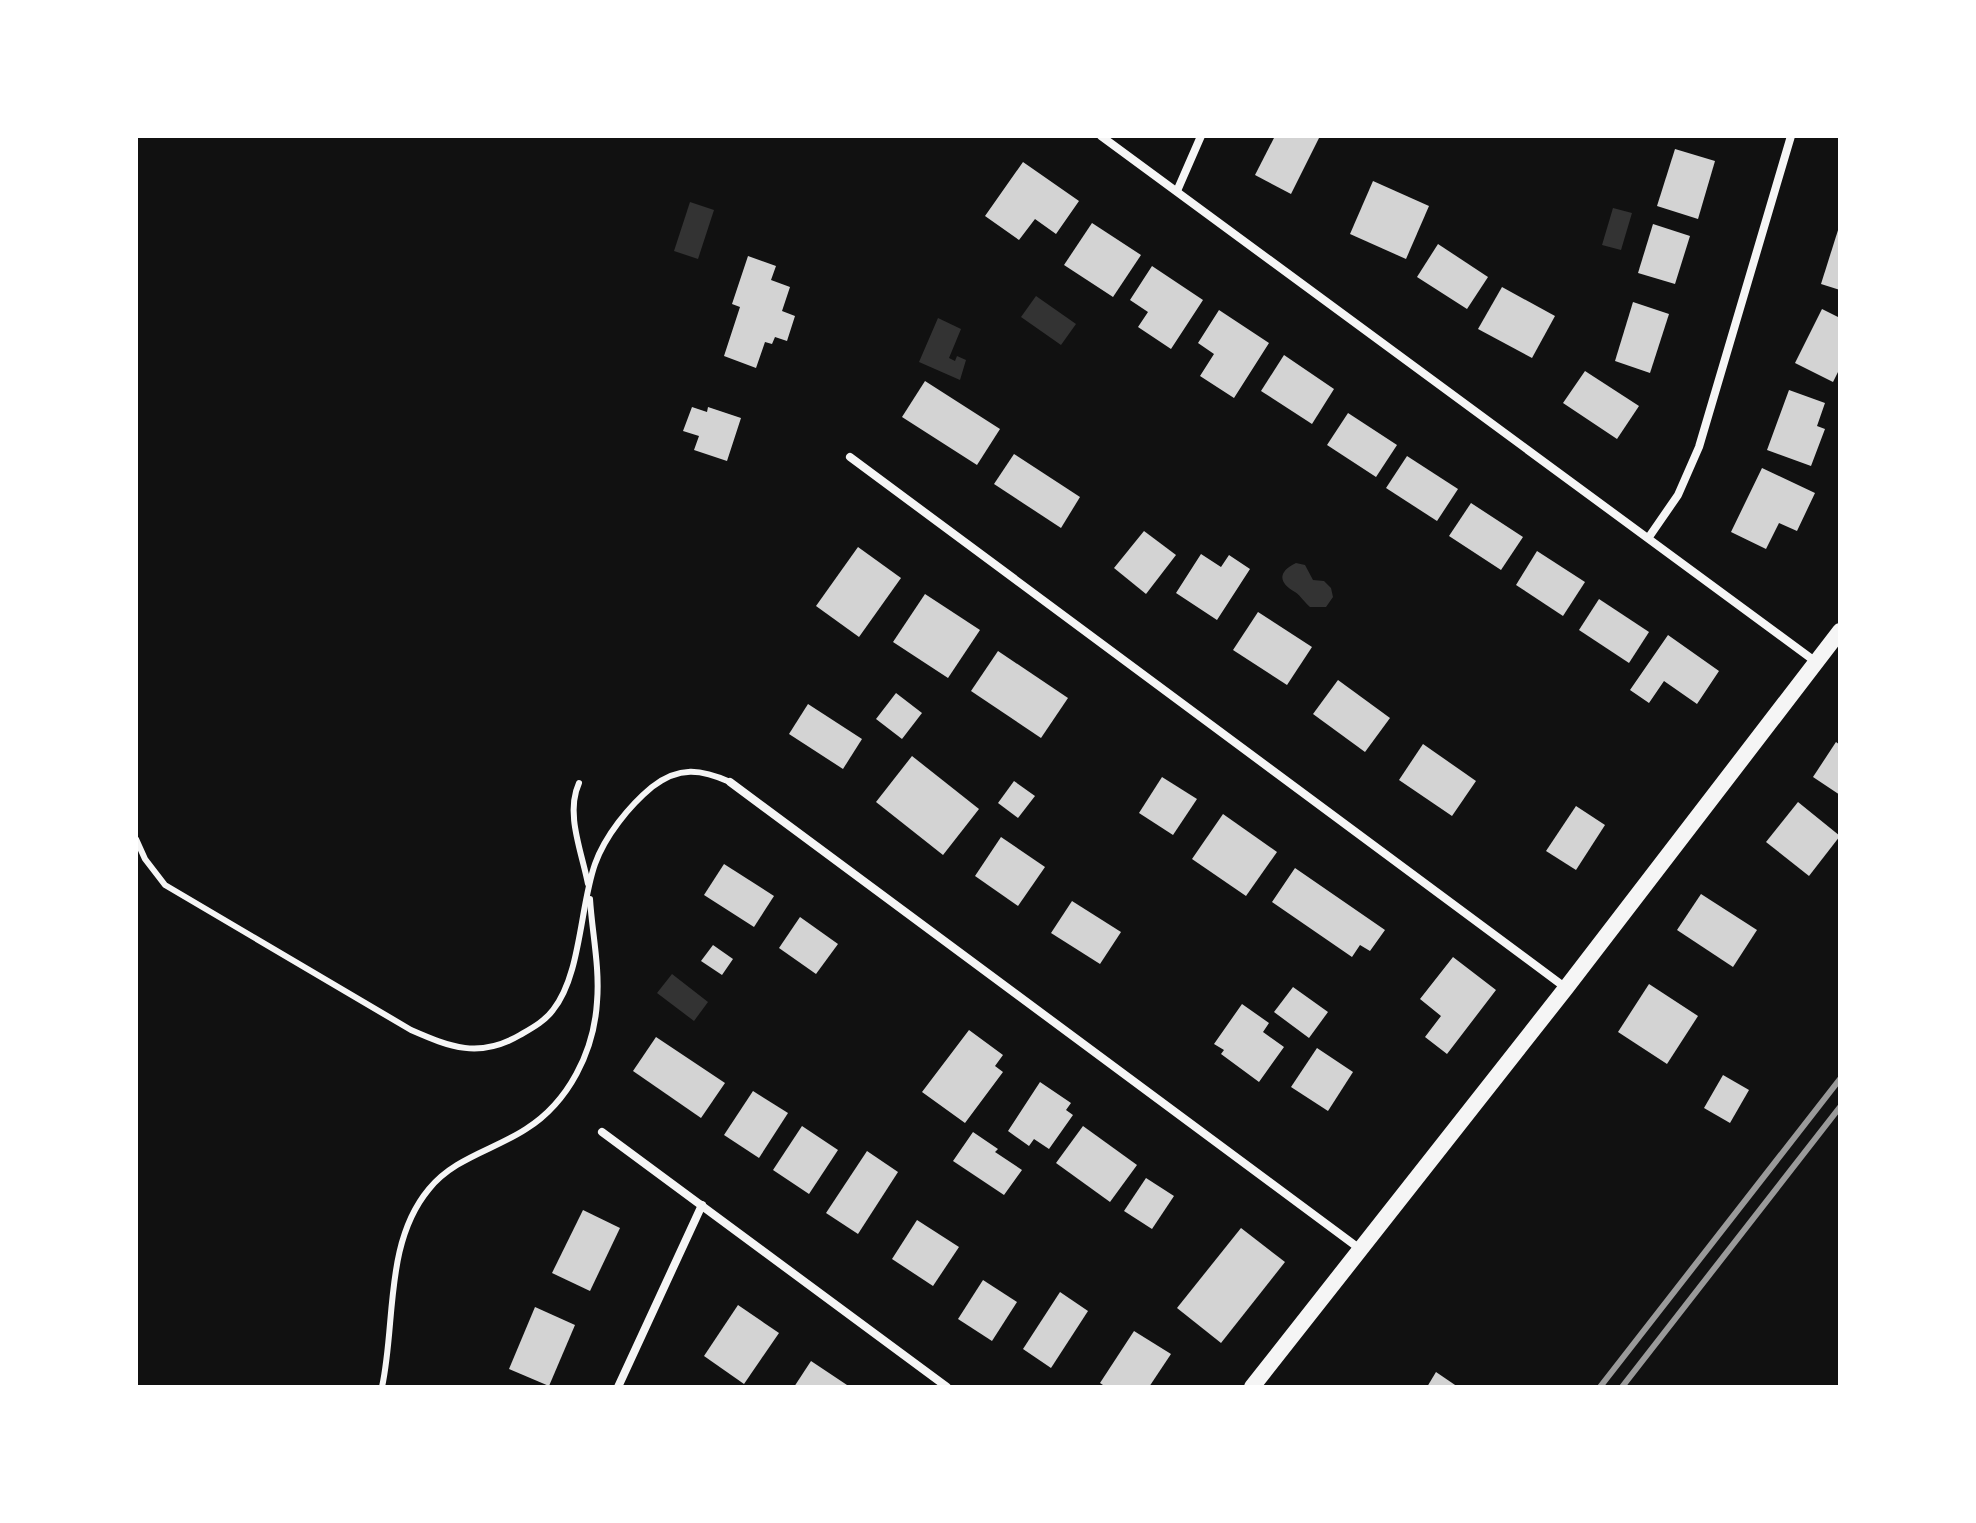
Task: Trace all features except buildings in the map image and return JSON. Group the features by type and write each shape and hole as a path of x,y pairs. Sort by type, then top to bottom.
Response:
{"main road":[{"path":"1252,1387 1566,988 1840,631"}],"street":[{"path":"1101,136 1817,662"},
{"path":"1177,191 1201,136"},
{"path":"1649,537 1678,495 1699,447 1791,136"},
{"path":"850,457 1566,988"},
{"path":"730,782 1360,1249"},
{"path":"602,1132 947,1387"},
{"path":"618,1387 702,1205"}],"lane":[{"path":"136,839 145,859 165,885 411,1030 449,1047 481,1049 511,1041 536,1026 553,1010 564,991 595,865 619,823 643,795 664,778 687,769 709,772 730,782"},
{"path":"382,1387 388,1361 400,1249 414,1212 428,1189 450,1168 525,1130 551,1110 571,1084 586,1055 598,999 589,889 572,814 573,796 579,783"}],"shaded area":[{"path":"690,202 714,210 698,259 674,251"},
{"path":"1613,208 1632,213 1621,250 1602,245"},
{"path":"1036,296 1076,324 1061,345 1021,317"},
{"path":"938,318 961,329 949,358 955,361 957,356 966,360 960,380 919,362"},
{"path":"1296,563 1305,565 1313,580 1324,581 1331,588 1333,597 1326,607 1310,607 1283,581 1283,574"},
{"path":"672,974 708,1002 694,1021 657,993"}],"railway":[{"path":"1600,1387 1840,1079"},
{"path":"1622,1387 1840,1107"}]}
